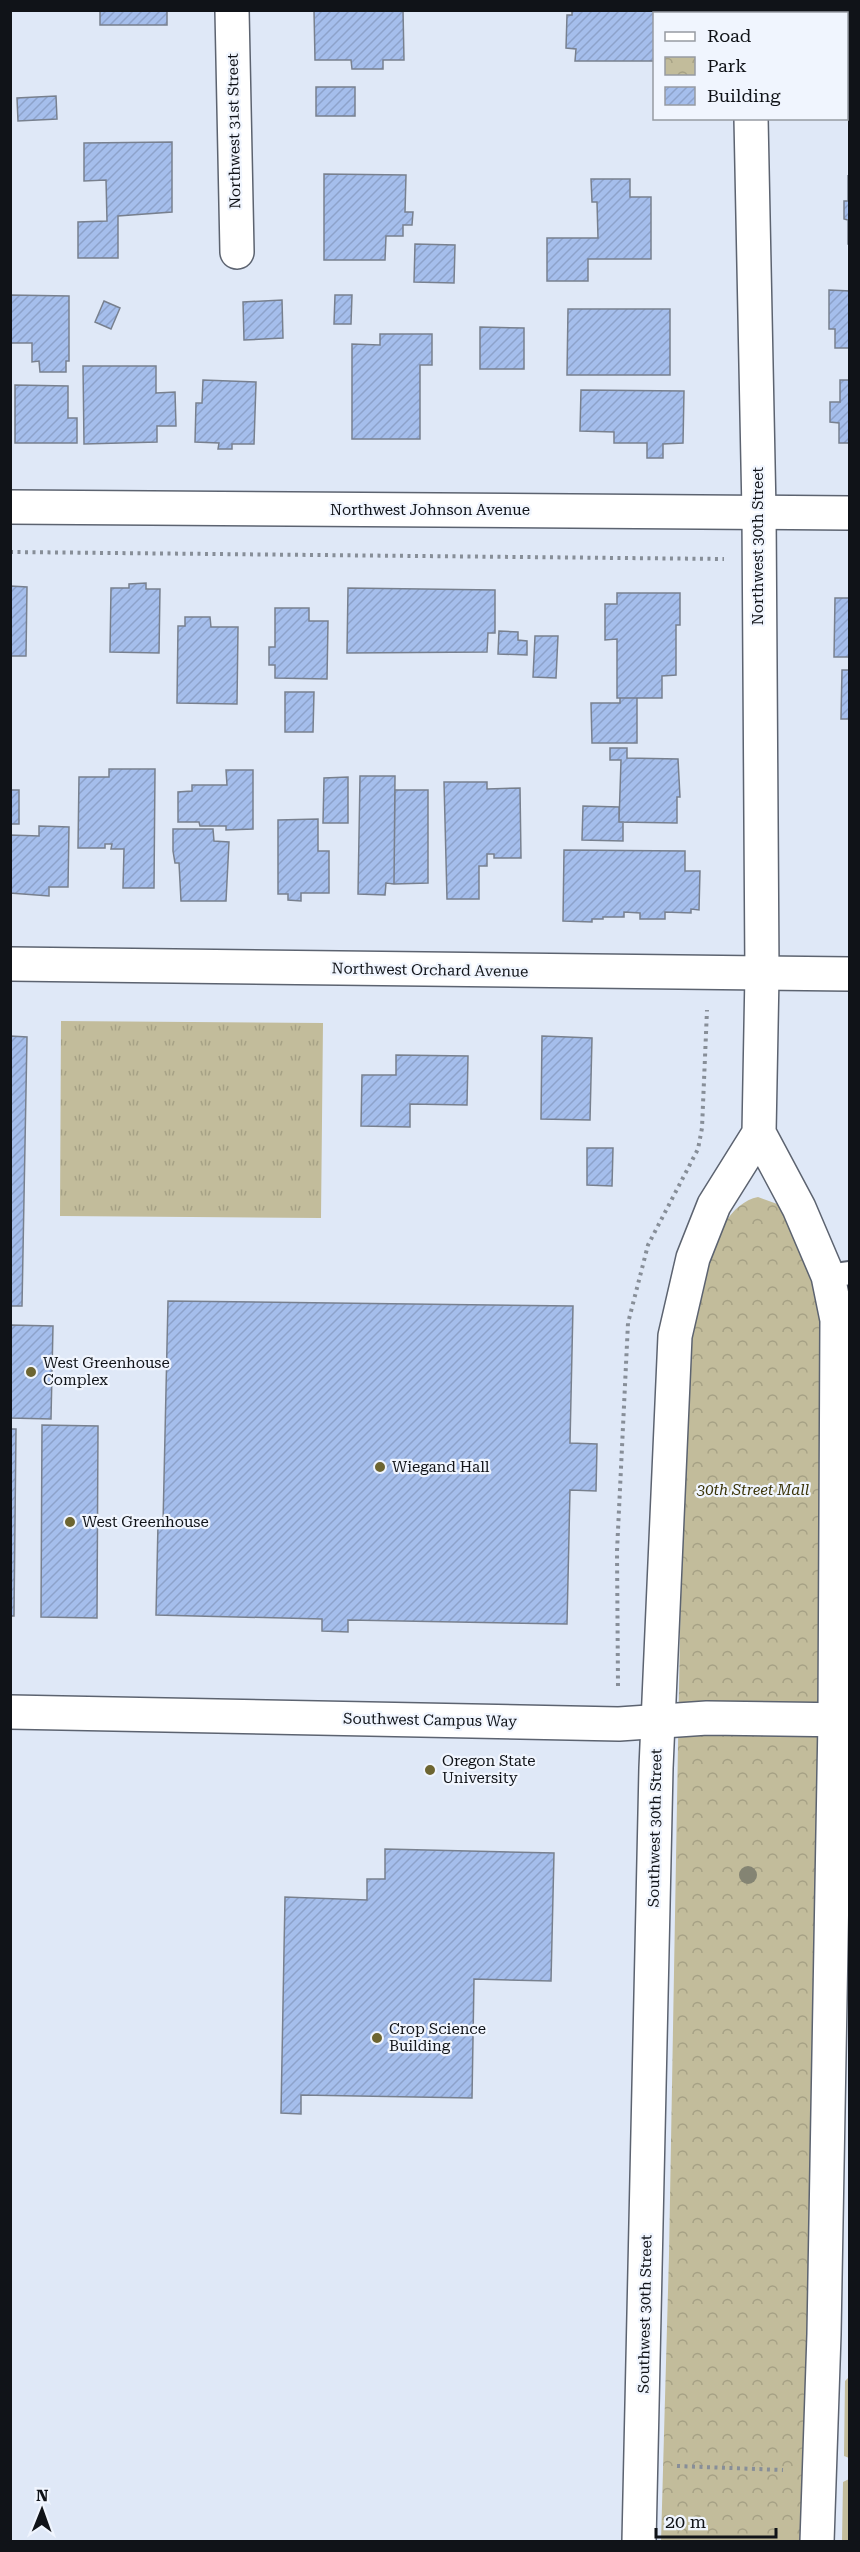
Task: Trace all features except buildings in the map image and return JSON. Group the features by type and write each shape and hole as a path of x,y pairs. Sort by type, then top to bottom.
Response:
{"street":[{"name":"Northwest 31st Street","path":"232,10 237,252"},
{"name":"Northwest 30th Street","path":"751,120 759,512 762,974"},
{"name":"Northwest Johnson Avenue","path":"10,507 849,513"},
{"name":"Northwest Orchard Avenue","path":"10,964 849,974"},
{"path":"762,974 759,1133 799,1208 839,1275 837,1320 842,1720 817,2541"},
{"name":"Southwest 30th Street","path":"639,2541 658,1723 675,1336 693,1258 714,1205 759,1133"},
{"name":"Southwest Campus Way","path":"10,1712 658,1723 707,1718 842,1720"}],"path":[{"path":"10,552 759,560"},
{"path":"642,2465 818,2471"}],"green space":[{"path":"61,1021 323,1023 321,1218 60,1216"},
{"name":"30th Street Mall","path":"758,1197 780,1205 810,1266 827,1354 805,2541 661,2542 669,2255 685,1350 700,1286 716,1239 727,1219 741,1205"},
{"path":"849,2377 849,2458 844,2456 845,2381"},
{"path":"849,2479 849,2541 842,2541 843,2482"}],"place":[{"name":"West Greenhouse Complex","path":"31,1372"},
{"name":"Wiegand Hall","path":"380,1467"},
{"name":"West Greenhouse","path":"70,1522"},
{"name":"Oregon State University","path":"430,1770"},
{"name":"Crop Science Building","path":"377,2038"}]}
